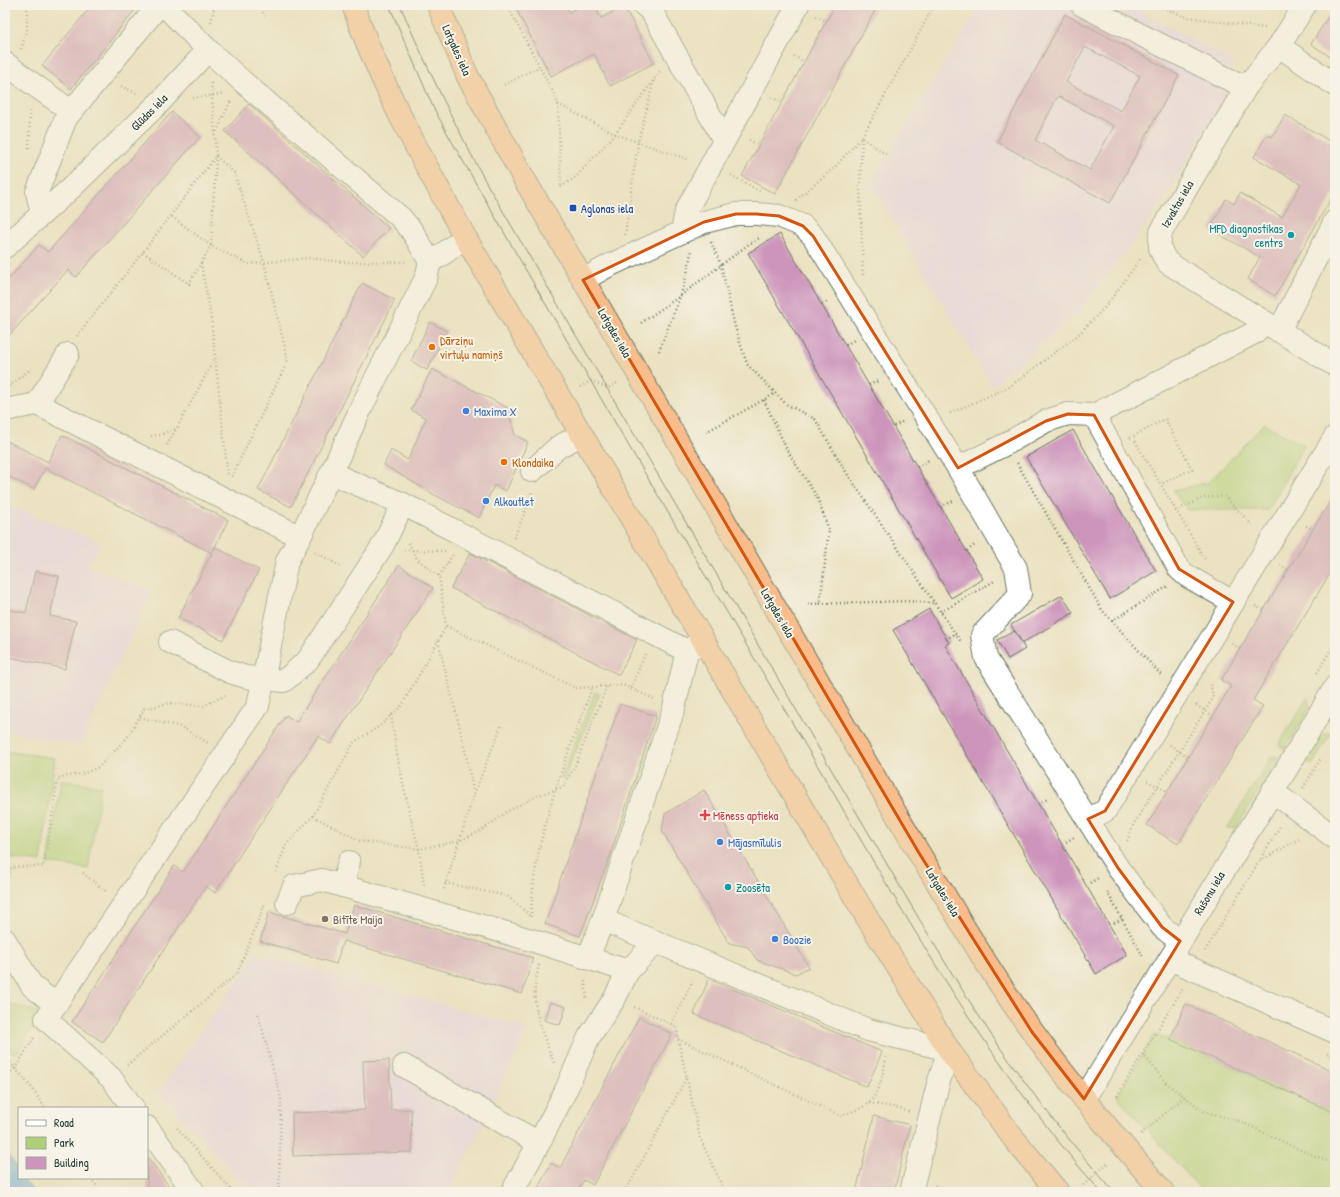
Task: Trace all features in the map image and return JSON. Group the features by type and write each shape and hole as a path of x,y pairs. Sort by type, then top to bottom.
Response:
{"highway":[{"path":"353,5 365,41 410,136 465,237 581,435 696,646 949,1050 1014,1139 1067,1192"},
{"name":"Latgales iela","path":"438,5 468,77 523,177 919,853 982,956 1032,1032 1084,1099 1163,1192"}],"street":[{"path":"42,214 37,192 66,118 159,5"},
{"path":"51,1012 258,706 255,678 287,560 426,278 430,262 412,231 401,218 242,81 208,50 164,5"},
{"path":"644,5 652,12 724,140"},
{"path":"693,227 686,211 798,5"},
{"path":"1082,5 1246,87"},
{"name":"Izvaltas iela","path":"1306,5 1273,37 1246,87 1161,232 1159,243 1161,254 1168,263 1335,364"},
{"path":"1273,37 1335,85"},
{"name":"Glūdas iela","path":"5,247 159,103 208,50"},
{"path":"16,72 71,111"},
{"path":"583,280 622,259 693,227 736,214 779,216 803,226 814,236 958,468 1016,568 1020,594 982,635 986,658 1118,868 1162,927 1175,950 1194,969 1335,1032"},
{"path":"958,468 1006,444 1046,421 1068,414 1094,415 1254,333 1272,326 1335,221"},
{"path":"430,262 465,237"},
{"path":"37,404 68,354"},
{"path":"5,410 37,404 298,540"},
{"path":"1094,415 1179,569 1187,576 1233,602"},
{"path":"532,471 558,447 581,435"},
{"path":"1088,819 1105,812 1335,437"},
{"path":"331,473 403,504 653,633 696,646 603,920 588,958"},
{"path":"170,642 230,672 255,678 284,681 308,660 379,552 403,504"},
{"name":"Rušonu iela","path":"1084,1099 1272,790 1292,760 1335,687"},
{"path":"1272,790 1328,833"},
{"path":"342,886 349,862"},
{"path":"287,903 294,886 322,880 531,940 628,971"},
{"path":"603,920 868,1030 949,1050 938,1084 911,1192"},
{"path":"5,940 32,986 51,1012 111,1078 132,1107"},
{"path":"512,1192 539,1144 565,1092 589,1037 615,998 628,971 656,942"},
{"path":"404,1066 539,1144"},
{"path":"148,1128 194,1192"}],"path":[{"path":"26,5 27,32 16,72 29,154"},
{"path":"259,5 265,16"},
{"path":"507,5 558,104 561,187 576,177 614,134 675,51"},
{"path":"794,201 835,167 862,138 934,5"},
{"path":"1155,5 1187,17 1273,37"},
{"path":"143,252 189,284 211,246 216,156 208,50"},
{"path":"504,85 539,67"},
{"path":"100,77 159,103 227,94"},
{"path":"622,259 638,142 654,80"},
{"path":"215,135 231,100"},
{"path":"558,104 614,134 732,175"},
{"path":"862,138 887,155"},
{"path":"857,306 864,287 860,186 862,138"},
{"path":"68,354 71,343 171,216 216,156"},
{"path":"201,263 211,318 229,483 288,360 264,262 234,173 216,156"},
{"path":"171,216 211,246 248,264 309,258 345,262 430,262"},
{"path":"693,227 721,265 735,327 747,364 786,404 815,419 846,472 952,629"},
{"path":"659,352 680,296 689,262 693,227"},
{"path":"930,422 1009,387 1078,336 1106,306 1161,232"},
{"path":"641,323 762,236"},
{"path":"131,452 139,439 160,435 177,428 215,358"},
{"path":"580,387 591,381 608,388 622,380"},
{"path":"706,432 776,393"},
{"path":"764,400 788,452 817,497 829,530 820,604"},
{"path":"1112,447 1165,419 1192,469 1161,484"},
{"path":"1133,436 1215,576 1213,591"},
{"path":"1006,444 1102,610 1178,693"},
{"path":"505,557 532,498 532,471"},
{"path":"1176,510 1203,498 1224,496 1261,535 1272,540"},
{"path":"298,540 362,578"},
{"path":"379,552 411,550 456,551 439,576"},
{"path":"274,878 286,844 313,816 354,742 380,726 402,705 446,626 439,576 417,559 411,550"},
{"path":"1112,621 1187,576"},
{"path":"941,612 999,579"},
{"path":"808,604 907,601 934,603"},
{"path":"446,626 576,688 623,685 674,708"},
{"path":"631,688 653,633"},
{"path":"946,639 955,634"},
{"path":"438,641 464,745 474,794"},
{"path":"5,884 12,867 44,866 58,778 82,774 99,767 127,738 144,709 170,703 203,706 242,688 255,678"},
{"path":"1118,868 1133,825 1213,698 1209,678"},
{"path":"313,816 360,841 420,849 459,841 482,830 508,811 539,795 563,787 575,766 607,686"},
{"path":"565,1092 542,1032 536,1010 535,987 541,956 531,940 532,894 544,824 555,789 592,688"},
{"path":"391,715 396,754 409,812 420,849 432,912"},
{"path":"140,717 181,727 226,754"},
{"path":"432,912 445,883 474,794 502,724"},
{"path":"1117,1096 1324,752"},
{"path":"1259,861 1328,833"},
{"path":"1066,842 1075,837"},
{"path":"83,873 123,904"},
{"path":"1090,883 1098,878"},
{"path":"445,883 507,896 532,916"},
{"path":"111,1078 237,974 266,898"},
{"path":"1114,923 1122,919"},
{"path":"671,1024 704,962"},
{"path":"615,998 677,1026 678,1039 700,1138 725,1192"},
{"path":"5,1077 15,1068 51,1012"},
{"path":"258,1014 281,1098 279,1192"},
{"path":"678,1039 841,1116 869,1103 875,1094 885,1065 886,1054 883,1034"},
{"path":"1143,1054 1167,1084 1204,1111 1244,1122 1296,1148 1335,1164"},
{"path":"5,1056 31,1087 44,1107"},
{"path":"624,1192 687,1077"},
{"path":"1145,1131 1184,1097"},
{"path":"869,1103 899,1108 929,1118"},
{"path":"176,1127 233,1192"},
{"path":"1067,1192 1111,1160"},
{"path":"92,1179 101,1192"}],"highlighted area":[{"path":"736,214 757,214 779,216 803,226 813,236 958,468 1046,421 1068,414 1094,415 1179,569 1233,602 1105,811 1088,819 1118,868 1162,927 1180,941 1084,1099 1032,1032 919,853 583,280 704,222"}],"shaded area":[{"path":"981,5 1129,5 1234,62 1221,88 1226,94 1167,195 1080,312 992,386 870,182"},
{"path":"5,503 101,543 86,566 152,591 80,745 5,731"},
{"path":"257,953 527,1028 488,1114 448,1192 252,1192 158,1093"}],"green space":[{"path":"1264,424 1304,445 1268,510 1187,510 1173,491 1209,482"},
{"path":"595,692 600,693 564,779 561,778"},
{"path":"1308,697 1310,707 1285,749 1279,744"},
{"path":"1331,733 1312,765 1306,761 1322,734"},
{"path":"5,751 55,758 41,862 5,857"},
{"path":"1275,756 1279,758 1236,828 1227,829 1271,757"},
{"path":"61,780 101,786 88,869 48,863"},
{"path":"5,1003 37,1012 40,1017 17,1053 13,1053 5,1043"},
{"path":"1154,1035 1170,1039 1335,1113 1335,1192 1203,1192 1117,1096"}],"water":[{"path":"5,1153 15,1164 18,1171 18,1179 23,1179 34,1192 5,1192"}],"building":[{"path":"92,5 139,5 71,89 42,66"},
{"path":"514,5 566,5 569,12 582,5 594,5 601,18 624,6 654,63 610,86 594,54 551,76"},
{"path":"835,5 878,5 775,194 742,176"},
{"path":"1335,6 1335,60 1311,44"},
{"path":"1065,14 1179,75 1110,203 997,142","holes":["1085,47 1140,76 1121,111 1066,82","1058,96 1114,126 1090,170 1035,140"]},
{"path":"249,104 389,228 363,256 225,131"},
{"path":"172,112 200,137 76,277 68,270 5,340 5,283 39,245 48,252"},
{"path":"1285,115 1335,144 1335,192 1275,296 1248,279 1260,257 1210,229 1226,199 1234,204 1240,193 1282,217 1301,184 1254,157 1267,135 1272,137"},
{"path":"780,234 983,579 951,598 748,253"},
{"path":"362,283 395,300 291,507 258,490"},
{"path":"430,322 447,331 427,370 411,361"},
{"path":"432,369 508,408 515,435 528,442 506,491 494,485 479,518 433,494 384,465 391,450 408,460 426,418 411,410"},
{"path":"1073,430 1156,571 1110,599 1026,457"},
{"path":"62,435 228,520 212,553 45,468 34,489 5,475 5,440 48,462"},
{"path":"1335,493 1335,565 1253,700 1263,706 1178,844 1147,825 1231,686 1221,680"},
{"path":"215,547 259,570 223,640 178,618"},
{"path":"470,553 637,640 619,675 451,588"},
{"path":"399,565 433,588 330,744 318,736 215,893 206,886 103,1042 72,1022 174,866 183,872 286,715 296,722"},
{"path":"35,571 59,576 50,616 76,621 65,669 5,656 5,609 26,613"},
{"path":"1062,595 1073,613 1022,643 1011,625"},
{"path":"929,609 949,643 945,645 1127,955 1096,974 893,630"},
{"path":"1015,631 1025,649 1008,659 997,640"},
{"path":"620,704 656,716 610,856 580,936 545,924"},
{"name":"Zoosēta","path":"704,790 809,967 796,974 757,960 748,947 729,943 662,831 665,814"},
{"path":"354,905 533,958 522,994 343,941 336,964 260,941 269,912 345,934"},
{"path":"709,979 882,1052 867,1087 694,1014"},
{"path":"550,1002 566,1007 560,1025 544,1020"},
{"path":"1186,1004 1335,1072 1335,1113 1170,1039"},
{"path":"639,1017 672,1034 593,1185 584,1180 577,1192 536,1192 551,1163 560,1168"},
{"path":"389,1060 391,1110 411,1109 412,1152 293,1156 292,1113 365,1110 363,1061"},
{"path":"874,1116 910,1125 894,1192 856,1192"},
{"path":"148,1157 173,1192 147,1192 148,1179"}],"tram line":[{"path":"389,5 433,107 451,140 904,913 977,1029 1016,1085 1057,1140 1101,1192"},
{"path":"400,5 441,95 487,184 953,976 1014,1068 1084,1158 1114,1192"}],"place":[{"name":"Aglonas iela","path":"573,208"},
{"name":"MFD diagnostikas centrs","path":"1291,235"},
{"name":"Dārziņu virtuļu namiņš","path":"432,347"},
{"name":"Maxima X","path":"466,411"},
{"name":"Klondaika","path":"504,462"},
{"name":"Alkoutlet","path":"486,501"},
{"name":"Mēness aptieka","path":"705,815"},
{"name":"Mājasmīlulis","path":"720,842"},
{"name":"Zoosēta","path":"728,887"},
{"name":"Bitīte Maija","path":"325,919"},
{"name":"Boozie","path":"775,939"}]}
